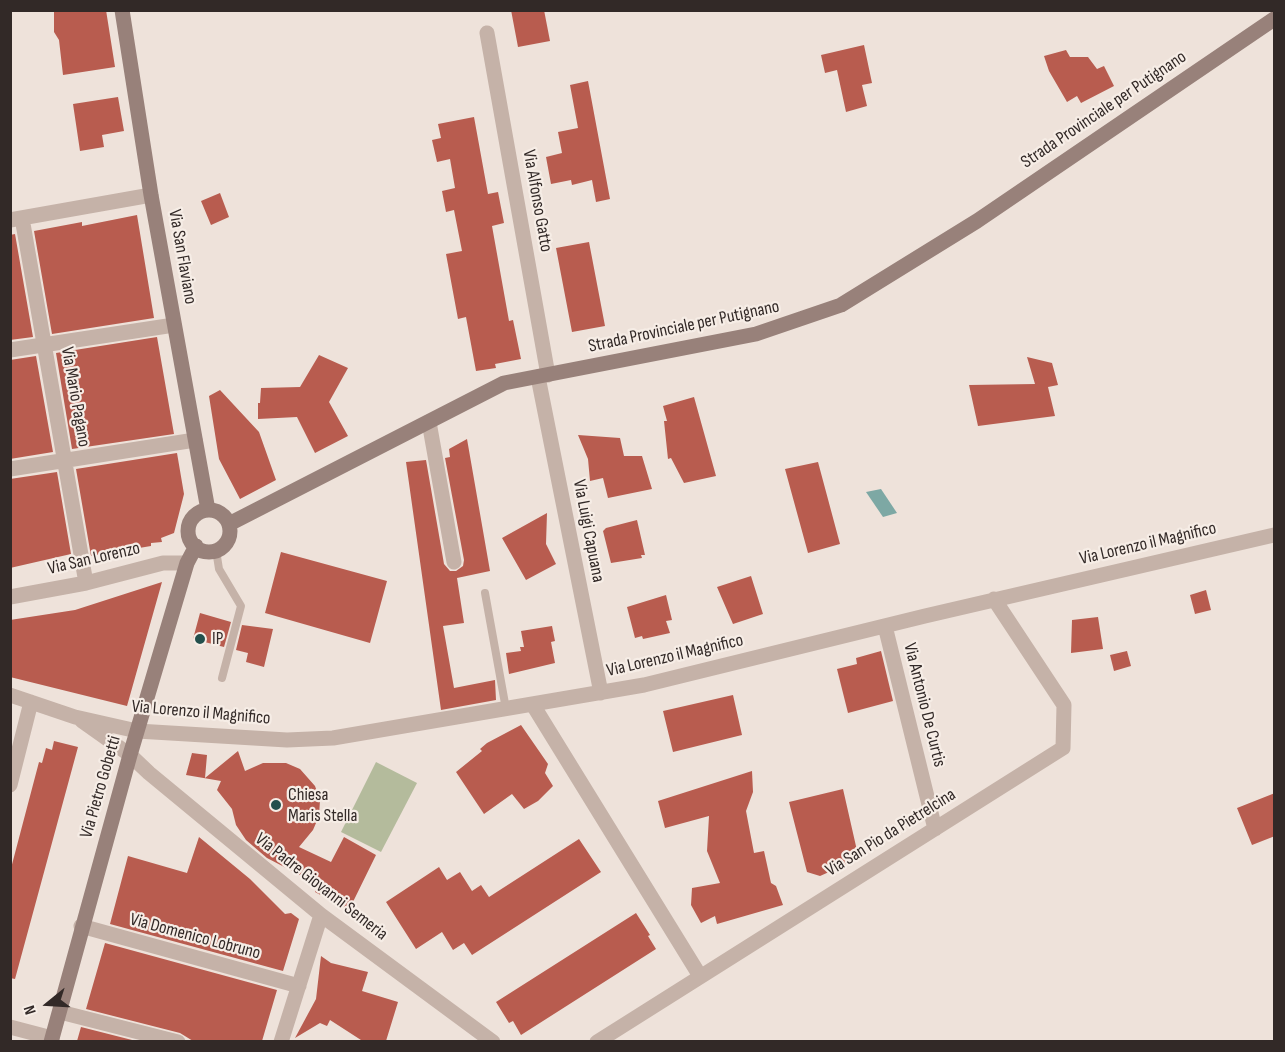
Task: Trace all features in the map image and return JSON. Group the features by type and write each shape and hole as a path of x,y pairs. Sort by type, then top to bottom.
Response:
{"street":[{"name":"Via San Flaviano","path":"122,10 151,195 208,510"},
{"name":"Strada Provinciale per Putignano","path":"229,524 504,383 756,334 841,305 977,221 1275,19"},
{"name":"Via Alfonso Gatto","path":"487,33 543,376"},
{"path":"16,219 151,195"},
{"name":"Via Mario Pagano","path":"16,219 46,344 86,583"},
{"path":"10,350 174,325"},
{"name":"Via Luigi Capuana","path":"543,376 601,693"},
{"path":"429,422 454,562"},
{"path":"10,469 195,440"},
{"path":"208,510 219,512 229,524 228,540 216,550 205,551 196,546 190,537 191,521 198,513 208,510"},
{"name":"Via Lorenzo il Magnifico","path":"10,695 75,717 137,731 287,740 333,738 644,685 994,599 1275,535"},
{"name":"Via Pietro Gobetti","path":"52,1040 81,926 130,754 187,563 196,546"},
{"name":"Via San Lorenzo","path":"10,597 86,583 163,563 187,563"},
{"name":"Via San Pio da Pietrelcina","path":"597,1041 1063,748 1064,705 994,599"},
{"name":"Via Antonio De Curtis","path":"885,626 935,829"},
{"path":"10,784 31,702"},
{"path":"533,705 700,976"},
{"name":"Via Lorenzo il Magnifico","path":"75,717 130,754"},
{"name":"Via Padre Giovanni Semeria","path":"130,754 149,773 321,915 493,1041"},
{"path":"281,1041 321,915"},
{"name":"Via Domenico Lobruno","path":"81,926 299,986"},
{"path":"60,1012 178,1041"},
{"path":"10,1027 52,1040"}],"lane":[{"path":"216,550 219,569 241,606 222,678"},
{"path":"485,593 506,709"}],"green space":[{"path":"376,762 417,783 381,852 341,832"}],"water":[{"path":"881,489 897,513 883,517 866,492"}],"building":[{"path":"54,10 106,10 115,67 63,75 59,40 54,32"},
{"path":"511,10 544,10 550,41 518,47"},
{"path":"864,45 872,83 862,85 867,106 846,112 837,70 825,73 821,55"},
{"path":"1066,50 1070,57 1088,57 1097,69 1104,66 1114,86 1081,103 1077,96 1067,102 1049,71 1044,56"},
{"path":"588,81 610,199 596,202 592,180 572,185 571,180 551,184 546,157 562,153 558,132 578,128 570,85"},
{"path":"118,97 124,131 102,135 104,147 80,151 73,104"},
{"path":"474,117 488,194 498,192 504,223 492,226 509,321 513,320 521,359 495,364 496,368 476,371 466,317 458,319 446,254 462,251 454,210 446,212 442,191 455,188 450,159 437,162 432,140 441,138 438,124"},
{"path":"220,193 229,217 211,225 201,201"},
{"path":"137,215 154,318 52,334 34,231 82,222 82,226"},
{"path":"15,234 33,337 10,340 10,235"},
{"path":"589,242 605,326 572,332 556,248"},
{"path":"157,337 174,434 72,449 56,353"},
{"path":"319,355 348,368 329,402 348,436 315,453 297,417 258,419 258,403 260,403 261,388 300,387"},
{"path":"36,356 53,452 10,459 10,360"},
{"path":"1027,357 1052,363 1058,385 1048,387 1055,416 978,426 969,385 1035,384"},
{"path":"220,390 259,432 276,480 240,499 219,459 209,396"},
{"path":"694,397 716,476 684,483 671,458 668,459 664,421 667,421 663,406"},
{"path":"578,435 620,438 624,456 642,456 652,489 608,498 603,478 590,481 588,459"},
{"path":"467,439 490,571 457,578 464,623 443,626 454,688 495,680 496,700 441,710 406,462 426,460 444,564 450,571 456,571 463,566 464,560 445,458 450,457 449,449"},
{"path":"177,453 184,494 174,533 161,538 162,542 151,543 151,546 91,556 76,469"},
{"path":"818,462 840,544 808,553 785,469"},
{"path":"57,472 71,554 10,568 10,479"},
{"path":"547,513 546,544 556,564 526,580 502,538"},
{"path":"637,520 645,555 641,555 642,558 611,563 603,531 606,528"},
{"path":"281,552 387,581 370,643 265,613"},
{"path":"751,576 763,614 733,624 717,587"},
{"path":"162,582 127,706 10,677 10,620 75,610"},
{"path":"1206,590 1211,610 1195,614 1190,595"},
{"path":"666,595 672,620 666,621 670,633 643,639 642,636 635,638 627,607"},
{"path":"200,613 231,622 224,647 193,639"},
{"path":"1098,617 1103,649 1071,653 1072,620"},
{"path":"242,625 273,629 264,667 246,662 248,653 236,650"},
{"path":"552,626 555,641 551,642 555,663 509,674 506,653 521,651 520,647 524,647 521,631"},
{"path":"881,651 893,701 848,713 837,669 857,664 856,658"},
{"path":"1127,651 1131,666 1114,671 1110,655"},
{"path":"733,695 742,735 673,752 663,711"},
{"path":"521,725 548,764 545,773 553,786 538,801 524,809 512,794 484,814 456,772 482,751 480,749 487,743"},
{"path":"54,741 78,747 15,979 10,978 10,872 39,762 42,763 46,748 52,750"},
{"path":"238,751 245,771 263,763 286,763 300,769 315,786 320,800 319,816 313,830 299,847 331,862 344,837 376,855 349,910 315,892 319,885 267,858 246,840 236,825 232,809 217,790 221,781 186,775 192,753 207,755 205,778"},
{"path":"752,771 753,792 746,811 754,853 764,851 771,883 776,886 783,905 717,924 715,916 701,923 691,905 692,888 720,883 707,851 709,816 665,828 658,801"},
{"path":"843,789 858,855 856,860 820,876 807,872 789,802"},
{"path":"1275,793 1275,836 1252,845 1237,808"},
{"path":"199,837 250,879 285,914 291,913 299,919 283,971 110,924 128,856 187,873"},
{"path":"579,839 601,872 472,955 464,943 453,950 442,932 416,949 386,902 439,867 447,880 460,872 472,891 481,885 489,897"},
{"path":"636,913 656,949 521,1035 513,1021 509,1023 496,1002"},
{"path":"105,943 277,990 262,1041 193,1041 180,1033 86,1009"},
{"path":"321,956 331,963 368,972 362,991 398,1002 386,1041 361,1040 330,1020 327,1026 320,1023 295,1038 316,999"},
{"path":"81,1027 136,1041 77,1041"}],"place":[{"name":"IP","path":"200,639"},
{"name":"Chiesa Maris Stella","path":"276,805"}]}
